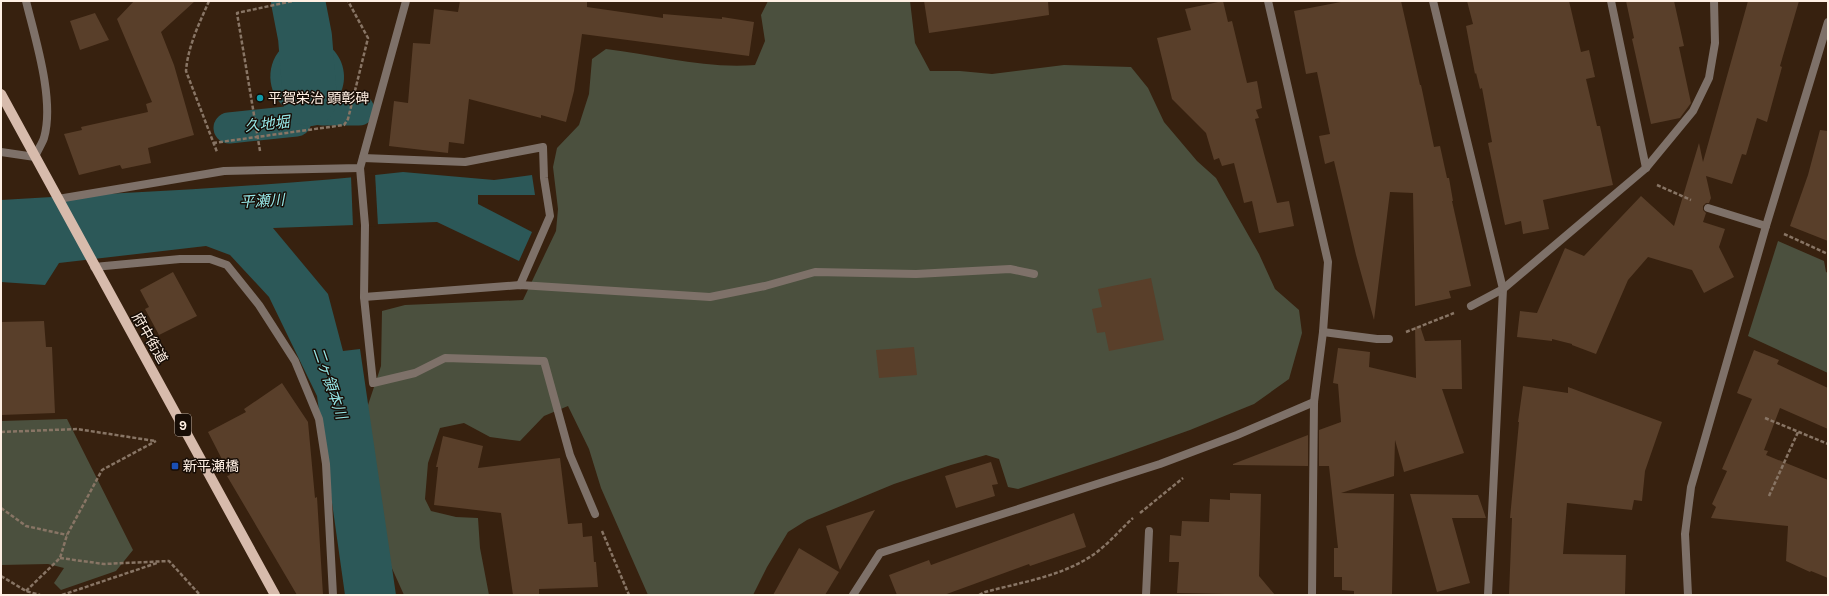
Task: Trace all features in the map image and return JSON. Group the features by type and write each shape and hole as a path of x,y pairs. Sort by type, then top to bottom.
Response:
{"main road":[{"name":"府中街道","path":"1,94 94,267 275,595"}],"street":[{"path":"1,152 35,157 44,137 46,111 43,70 26,1"},
{"path":"406,1 360,172 365,225 364,296 373,383 415,373 445,358 544,361 570,455 595,514"},
{"path":"1268,1 1328,262 1323,332 1314,402 1312,595"},
{"path":"1434,1 1503,289 1488,595"},
{"path":"1610,1 1646,168"},
{"path":"1471,306 1503,289 1646,168 1693,111 1709,78 1715,43 1714,1"},
{"path":"1688,595 1685,534 1691,487 1766,226 1828,22"},
{"path":"363,158 465,162 544,147 544,178 550,216 520,285"},
{"path":"58,199 224,171 360,172"},
{"path":"1708,208 1766,226"},
{"path":"94,267 180,259 210,259 227,265 259,305 295,361 318,418 326,464 333,595"},
{"path":"364,296 520,285 710,297 765,286 815,272 916,274 1010,269 1034,274"},
{"path":"1323,332 1388,339"},
{"path":"853,595 880,554 1160,464 1314,402"},
{"path":"1146,595 1149,531"}],"path":[{"path":"208,1 192,41 187,57 186,71 224,171"},
{"path":"259,138 237,13 293,1"},
{"path":"213,143 259,138 344,125 348,119 368,38 348,1"},
{"path":"1646,168 1655,184 1708,208"},
{"path":"1766,226 1828,254"},
{"path":"1388,339 1471,306"},
{"path":"1765,418 1828,444"},
{"path":"1,432 77,429 156,441 102,470 68,535 60,558 26,591"},
{"path":"1769,496 1798,432"},
{"path":"979,595 1073,566 1097,552 1138,514 1178,481 1184,478"},
{"path":"1,508 26,526 68,535"},
{"path":"595,514 629,595"},
{"path":"60,558 104,564 169,561 200,595"},
{"path":"62,595 161,562"},
{"path":"1,576 26,591 40,595"}],"green space":[{"path":"768,1 910,1 915,43 930,71 960,71 992,74 1064,65 1131,67 1148,88 1164,122 1197,161 1216,178 1259,254 1275,289 1299,310 1302,333 1289,379 1254,404 1190,430 1018,489 1008,487 999,459 986,455 894,484 807,520 788,532 767,567 753,595 648,595 601,488 589,449 568,406 544,416 520,441 490,437 464,423 440,428 428,463 425,499 431,511 456,517 478,518 480,548 489,595 404,595 390,564 366,411 381,366 382,311 405,305 523,300 556,231 558,209 553,167 557,148 579,125 589,94 592,59 606,49 680,61 736,66 755,65 765,41 761,15"},
{"path":"1778,241 1824,261 1826,272 1828,273 1828,373 1748,336"},
{"path":"67,419 133,550 116,571 61,590 54,583 64,568 48,564 1,565 1,421"}],"water":[{"path":"305,37 324,43 335,52 339,57 343,69 344,82 340,94 330,104 318,111 303,114 289,110 276,98 271,82 271,73 272,64 281,49 289,43"},
{"path":"403,172 494,180 532,175 535,195 478,195 478,204 532,232 519,261 437,222 273,228 328,294 343,351 360,349 396,595 345,595 317,396 269,297 230,255 206,246 59,263 45,285 1,282 1,200 303,182"}],"pier":[{"path":"375,173 378,226 353,227 351,176"}],"building":[{"path":"134,1 195,1 161,32 174,65 194,135 148,148 151,163 122,169 120,165 79,175 64,134 82,130 81,127 148,112 146,104 152,102 117,19"},
{"path":"460,1 587,1 587,7 663,18 663,14 722,19 722,17 754,22 749,56 582,34 574,91 566,122 541,115 541,118 469,99 464,144 449,142 448,153 389,146 394,101 408,103 413,43 430,44 434,9 458,12"},
{"path":"924,1 1048,1 1049,15 929,33"},
{"path":"1223,1 1228,22 1232,21 1247,83 1257,81 1262,108 1256,110 1259,118 1255,119 1277,203 1289,201 1294,226 1259,233 1252,201 1244,203 1234,163 1222,166 1219,158 1214,160 1206,133 1172,99 1157,38 1191,30 1185,9"},
{"path":"1346,1 1401,1 1434,147 1440,146 1447,178 1449,178 1452,201 1471,286 1449,291 1451,298 1415,306 1413,193 1390,192 1374,320 1356,255 1334,161 1325,164 1319,136 1330,134 1317,72 1306,74 1294,11"},
{"path":"1467,1 1569,1 1581,52 1589,50 1595,77 1586,79 1597,126 1600,126 1613,185 1543,200 1549,229 1523,234 1521,221 1505,225 1488,143 1492,142 1482,88 1480,89 1476,73 1475,74 1466,26 1473,24"},
{"path":"1626,1 1674,1 1684,46 1679,47 1691,103 1680,118 1651,124 1632,39 1634,38"},
{"path":"1748,1 1799,1 1780,66 1782,67 1767,122 1757,118 1746,155 1742,154 1732,184 1706,176 1711,198 1709,203 1706,203 1703,206 1703,210 1706,213 1703,222 1725,229 1719,247 1734,277 1704,293 1692,270 1648,257 1628,280 1596,354 1572,344 1552,339 1552,341 1517,337 1520,311 1537,313 1565,248 1584,256 1641,196 1674,226 1699,143 1703,162"},
{"path":"95,13 109,40 80,50 70,21"},
{"path":"1820,130 1828,131 1828,241 1790,226 1808,175"},
{"path":"173,272 197,316 159,335 145,309 149,307 140,290"},
{"path":"1151,278 1164,340 1109,351 1105,332 1097,333 1092,309 1102,307 1098,289"},
{"path":"44,321 46,347 52,347 55,413 1,415 1,322"},
{"path":"1420,326 1425,341 1461,340 1462,389 1442,389 1464,453 1404,472 1395,440 1394,476 1341,493 1394,494 1392,595 1354,595 1354,591 1342,590 1342,577 1334,577 1334,548 1338,548 1329,466 1319,466 1319,430 1341,422 1338,384 1333,383 1338,348 1370,352 1369,367 1416,378 1415,327"},
{"path":"914,347 917,375 879,378 876,350"},
{"path":"1754,350 1779,360 1777,364 1828,388 1828,429 1780,408 1764,450 1768,451 1766,455 1828,480 1828,578 1786,561 1788,526 1711,518 1716,507 1712,504 1727,471 1722,469 1752,399 1737,393"},
{"path":"282,383 308,422 315,498 317,497 323,595 297,595 227,476 230,475 208,432 246,412 244,409"},
{"path":"1523,386 1568,393 1568,387 1662,422 1645,471 1642,501 1634,500 1632,510 1567,503 1563,554 1626,555 1625,595 1509,595 1512,518 1510,518 1518,422"},
{"path":"1308,435 1308,466 1233,465 1233,464"},
{"path":"443,436 483,446 478,468 560,458 568,524 582,523 583,537 592,536 598,587 539,589 539,595 513,595 501,513 434,505 438,467 436,467"},
{"path":"991,462 998,484 992,485 995,496 956,508 945,476"},
{"path":"1230,493 1261,494 1259,576 1275,595 1177,593 1179,562 1169,562 1170,535 1181,536 1182,521 1209,522 1210,499 1230,500"},
{"path":"1410,494 1478,495 1486,518 1452,518 1470,583 1437,592"},
{"path":"875,510 840,570 826,526"},
{"path":"1074,513 1086,547 1030,566 1029,564 944,595 897,595 889,575 929,560 931,565"},
{"path":"799,548 839,572 825,595 773,595"}],"waterway":[{"path":"298,1 305,37 310,99"},
{"path":"322,110 359,110"},
{"name":"久地堀","path":"229,128 296,121 299,113"}],"place":[{"name":"平賀栄治 顕彰碑","path":"260,98"},
{"name":"新平瀬橋","path":"175,466"}],"water label":[{"name":"平瀬川","path":"262,201"},
{"name":"二ヶ領本川","path":"330,383"}]}
